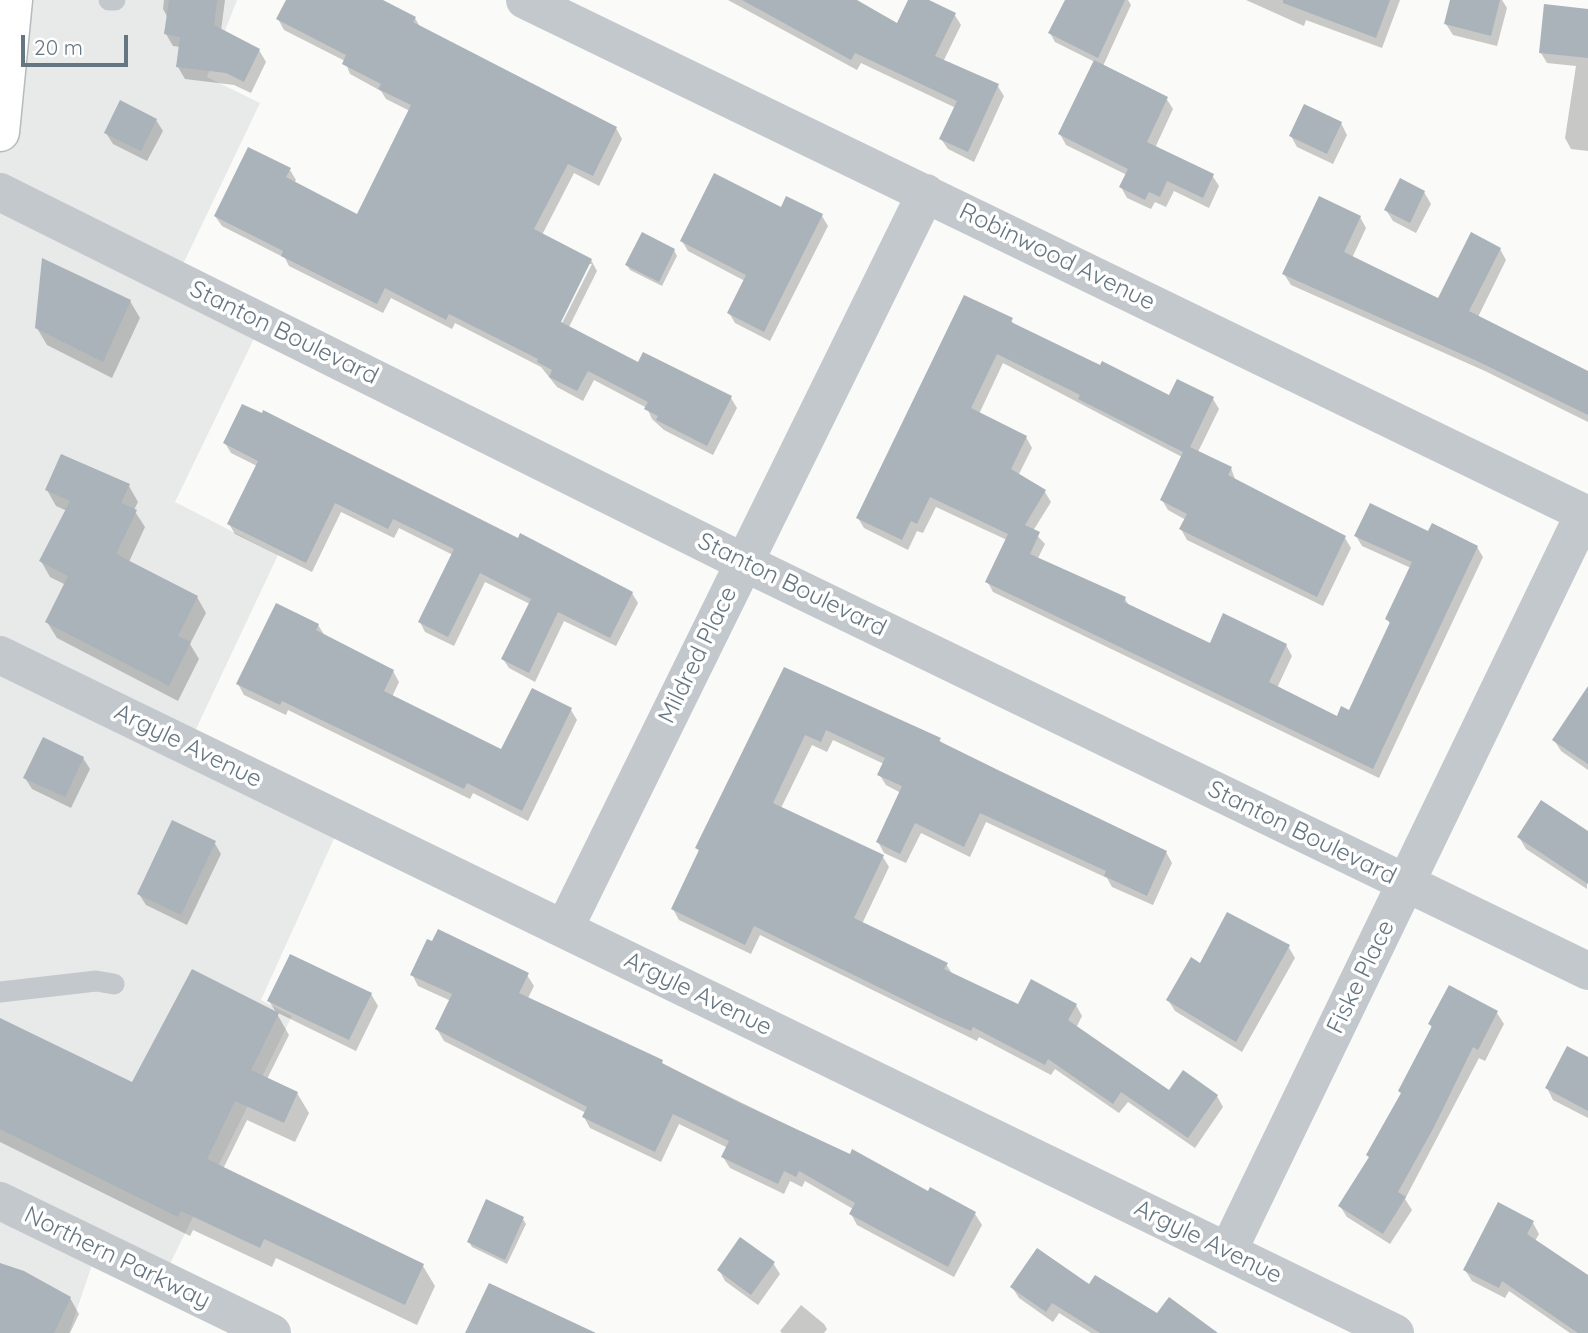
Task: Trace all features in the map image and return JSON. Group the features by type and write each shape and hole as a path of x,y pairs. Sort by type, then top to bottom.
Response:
{"main road":[{"path":"0,132 13,0"}],"street":[{"name":"Robinwood Avenue","path":"525,0 1586,514"},
{"name":"Stanton Boulevard","path":"0,192 743,562 1588,971"},
{"name":"Mildred Place","path":"564,929 926,193"},
{"name":"Fiske Place","path":"1228,1251 1586,514"},
{"name":"Argyle Avenue","path":"0,655 1395,1333"},
{"name":"Northern Parkway","path":"0,1201 272,1333"}],"lane":[{"path":"108,0 115,0"},
{"path":"0,992 96,981 114,984"}],"shaded area":[{"path":"13,0 237,0 207,77 260,103 176,279 262,322 175,502 278,555 188,746 342,821 261,1000 292,1016 161,1282 97,1250 69,1333 0,1333 0,80"}],"building":[{"path":"169,0 217,0 214,25 260,49 244,82 226,73 176,67 180,37 164,34"},
{"path":"286,0 383,0 416,17 413,22 617,127 593,176 568,164 534,229 592,259 561,322 638,362 643,352 732,396 707,446 656,420 658,416 644,409 648,402 588,371 577,391 549,377 552,370 537,362 538,359 449,314 446,320 385,288 377,304 281,256 283,251 214,216 248,147 291,168 286,177 357,214 411,105 378,89 381,84 342,64 346,55 276,19"},
{"path":"742,0 857,0 897,23 908,0 929,0 956,13 935,56 999,84 968,152 939,139 957,101 855,53 851,60"},
{"path":"1065,0 1125,0 1098,58 1048,33"},
{"path":"1283,0 1390,0 1376,38 1283,3"},
{"path":"1450,0 1500,0 1491,36 1444,24"},
{"path":"1544,4 1588,9 1588,58 1539,53"},
{"path":"1094,60 1168,97 1147,142 1214,174 1203,198 1167,181 1160,197 1149,192 1145,200 1119,187 1128,169 1058,134"},
{"path":"120,100 157,119 141,151 104,133"},
{"path":"1304,104 1342,122 1327,154 1289,136"},
{"path":"714,173 781,207 786,196 823,214 764,332 727,313 746,275 680,241"},
{"path":"1400,178 1425,191 1410,223 1384,210"},
{"path":"1319,196 1361,216 1344,252 1438,298 1471,232 1501,248 1469,311 1588,371 1588,415 1477,361 1282,274"},
{"path":"642,232 675,249 659,282 625,265"},
{"path":"42,258 131,300 103,362 35,328"},
{"path":"964,295 1013,318 1011,322 1100,365 1102,361 1169,395 1177,379 1214,397 1190,447 1232,467 1228,475 1346,536 1317,597 1179,529 1187,514 1160,500 1183,452 1078,399 1080,395 997,354 971,408 1027,436 1011,469 1046,490 1025,525 1040,532 1030,554 1126,597 1124,602 1210,643 1223,613 1287,644 1269,682 1337,716 1341,706 1349,710 1390,622 1385,619 1412,562 1354,536 1370,503 1428,531 1432,523 1478,546 1373,769 985,582 1008,534 930,497 917,524 911,521 902,540 856,518"},
{"path":"242,404 262,413 263,410 518,538 520,533 633,592 610,638 558,612 529,673 501,659 531,599 480,573 448,637 418,622 454,549 393,519 388,529 335,503 306,563 227,524 258,461 223,443"},
{"path":"61,454 130,484 121,503 137,510 116,554 198,596 178,636 191,642 169,686 45,622 68,576 39,561 70,501 45,490"},
{"path":"276,603 319,624 316,630 394,670 384,691 501,749 532,688 572,708 522,811 467,783 464,789 282,701 280,705 236,684"},
{"path":"784,667 941,738 939,741 1167,851 1147,896 1104,876 1106,871 980,813 964,847 915,823 900,854 876,842 902,786 877,775 885,758 826,730 821,742 805,735 773,803 884,855 854,918 948,963 944,969 1018,1004 1031,979 1077,1004 1068,1020 1169,1090 1183,1070 1218,1095 1188,1138 1121,1092 1113,1104 1048,1059 1045,1065 973,1027 971,1031 941,1018 754,926 745,945 671,909 699,850 695,848"},
{"path":"1588,686 1588,764 1552,740"},
{"path":"43,737 84,757 65,797 23,778"},
{"path":"1541,800 1588,831 1588,884 1517,837"},
{"path":"172,820 216,841 181,915 137,894"},
{"path":"1227,912 1290,945 1236,1042 1166,1000 1191,957 1200,963"},
{"path":"438,929 529,973 519,993 663,1060 662,1063 738,1102 850,1154 852,1149 928,1191 930,1187 976,1212 948,1267 849,1214 855,1203 799,1171 796,1177 784,1171 778,1184 721,1157 729,1141 673,1114 655,1152 582,1117 587,1107 435,1029 452,994 410,975 427,939 432,941"},
{"path":"290,954 372,993 349,1040 267,1001"},
{"path":"192,969 279,1013 251,1070 298,1092 284,1123 235,1101 207,1159 424,1264 405,1305 264,1239 260,1248 181,1211 178,1217 0,1129 0,1018 132,1082"},
{"path":"1449,985 1498,1011 1478,1050 1473,1047 1434,1127 1398,1192 1406,1197 1383,1234 1338,1206 1369,1157 1366,1155 1401,1093 1398,1091 1432,1026 1428,1024"},
{"path":"1567,1046 1588,1057 1588,1111 1545,1088"},
{"path":"486,1199 524,1217 505,1260 467,1242"},
{"path":"1498,1202 1534,1221 1527,1234 1588,1275 1588,1333 1578,1333 1502,1281 1499,1288 1463,1270"},
{"path":"740,1237 775,1262 751,1295 717,1270"},
{"path":"1037,1248 1089,1284 1095,1275 1157,1313 1169,1297 1218,1333 1100,1333 1052,1303 1046,1312 1010,1287"},
{"path":"0,1263 24,1271 71,1297 54,1333 0,1333"},
{"path":"489,1283 596,1333 465,1333"}]}
